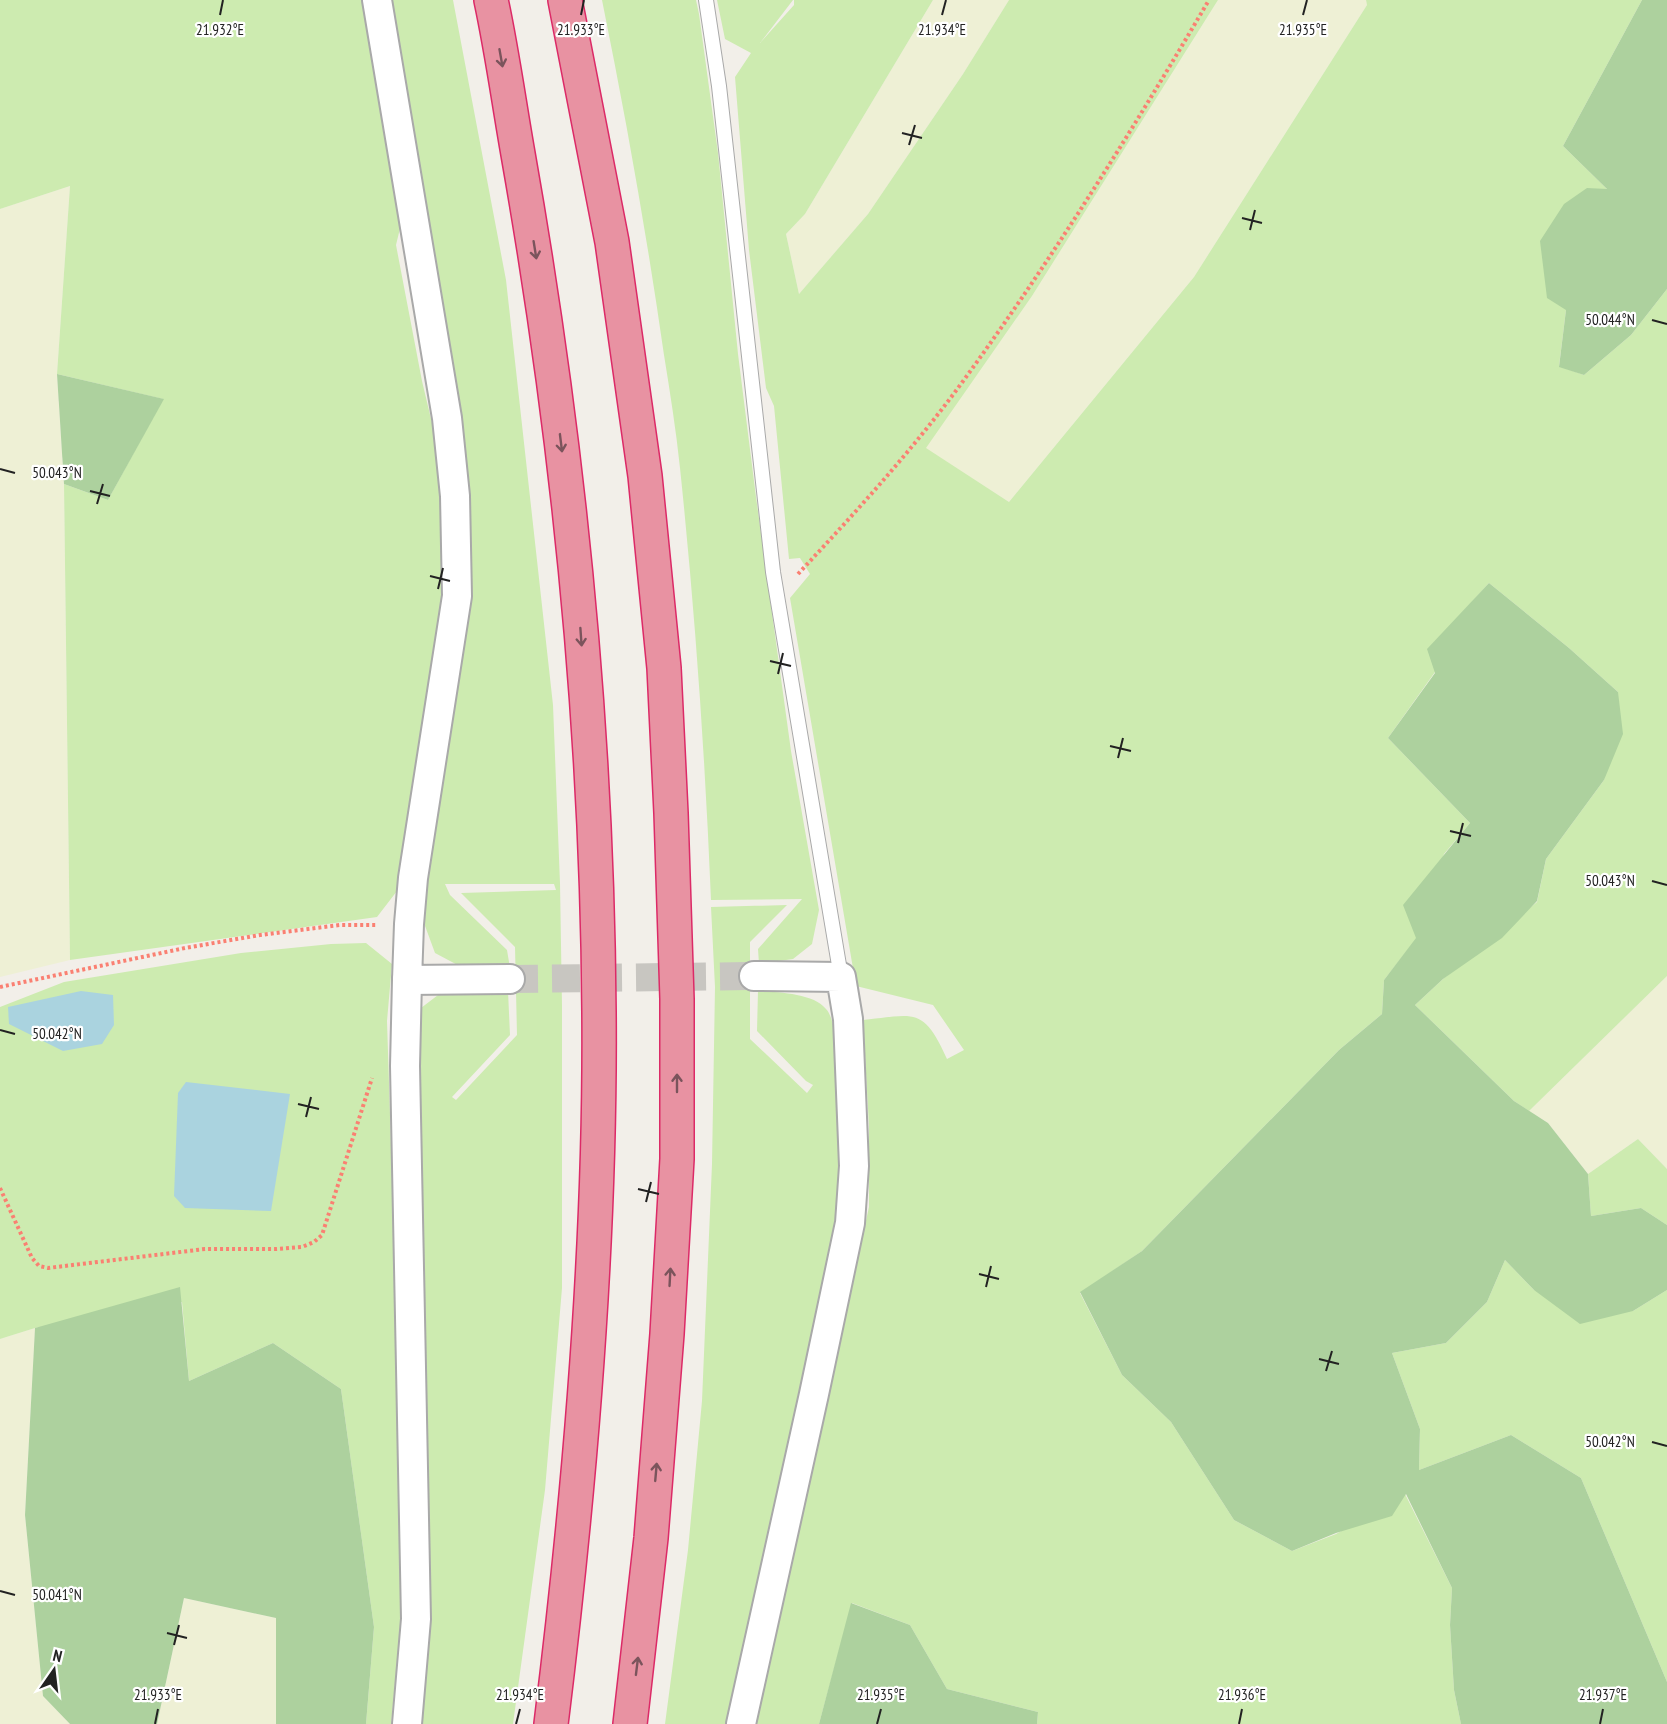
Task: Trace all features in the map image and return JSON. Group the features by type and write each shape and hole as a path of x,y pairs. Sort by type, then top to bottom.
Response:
{"highway":[{"path":"491,0 547,320 576,579 596,830 599,1016 595,1223 583,1426 551,1724"},
{"path":"565,0 612,242 645,476 664,668 672,813 677,999 677,1159 667,1334 651,1538 630,1724"}],"street":[{"path":"377,0 447,418 455,496 457,596 413,878 409,924 405,1052 416,1607 407,1724"},
{"path":"741,1724 850,1223 854,1166 848,1018 841,977 754,976"},
{"path":"407,980 510,979"}],"lane":[{"path":"706,0 719,86 777,596 841,977"}],"path":[{"path":"777,596 861,507 957,389 1058,244 1209,0"},
{"path":"0,987 174,950 260,935 340,925 409,924"},
{"path":"0,1188 32,1258 39,1266 48,1268 205,1249 302,1247 314,1242 322,1235 366,1092 374,1073 385,1062 405,1052"}],"green space":[{"path":"0,0 365,0 403,216 396,245 422,381 436,440 447,584 429,707 397,891 377,917 70,960 64,484 108,500 163,399 57,374 70,186 0,209"},
{"path":"391,0 453,0 506,280 553,705 562,1006 562,1288 545,1490 513,1724 420,1724 421,1008 442,992 508,991 510,1035 452,1097 456,1100 517,1035 515,947 461,893 556,890 554,884 445,884 450,895 507,950 510,968 467,970 435,953 421,915 469,605 471,550 465,466"},
{"path":"602,0 696,0 699,14 718,153 738,354 756,497 791,751 819,910 812,944 793,959 759,964 758,949 802,899 711,900 699,683 678,454 643,221"},
{"path":"717,0 793,0 760,43 794,5 794,0 933,0 805,214 786,234 799,294 868,214 963,74 1009,0 1218,0 1032,296 926,448 1009,502 1194,277 1367,5 1366,0 1642,0 1563,146 1607,189 1566,310 1559,366 1584,375 1631,335 1667,289 1667,976 1529,1111 1514,1101 1415,1005 1443,979 1537,902 1546,859 1604,780 1618,692 1569,648 1489,583 1460,615 1435,672 1388,738 1470,823 1444,854 1417,938 1384,980 1382,1014 1339,1050 1142,1251 1080,1293 1122,1375 1171,1422 1234,1520 1292,1551 1336,1534 1405,1494 1452,1588 1450,1625 1454,1690 1461,1724 1037,1724 1038,1712 947,1689 910,1625 852,1603 819,1724 754,1724 869,1207 869,1126 863,1020 906,1016 916,1018 924,1022 931,1030 947,1059 964,1050 933,1005 856,986 790,598 810,574 800,558 789,559 774,406 766,388 749,250 735,77 751,53 725,39"},
{"path":"933,0 1009,0 963,74 868,214 799,294 786,234 805,214"},
{"path":"1218,0 1366,0 1367,5 1194,277 1009,502 925,448 1032,296"},
{"path":"1642,0 1667,0 1667,289 1631,335 1584,375 1559,367 1566,310 1547,298 1540,241 1564,204 1587,188 1607,189 1563,146"},
{"path":"70,186 57,374 64,484 70,960 0,977 0,209"},
{"path":"57,374 164,399 108,500 64,484"},
{"path":"1489,583 1569,648 1618,692 1623,734 1604,780 1546,859 1537,901 1502,938 1443,979 1415,1005 1514,1101 1548,1123 1588,1174 1591,1216 1641,1208 1667,1225 1667,1290 1633,1311 1580,1324 1534,1290 1505,1260 1487,1302 1446,1343 1392,1353 1420,1429 1419,1470 1511,1435 1581,1478 1667,1682 1667,1724 1461,1724 1454,1690 1450,1625 1452,1588 1406,1494 1392,1516 1336,1533 1292,1551 1234,1520 1171,1422 1122,1375 1080,1292 1142,1251 1339,1050 1382,1014 1384,980 1416,938 1403,905 1470,823 1388,738 1435,673 1427,649"},
{"path":"787,905 750,942 750,1039 807,1093 813,1085 806,1081 757,1031 758,991 804,997 820,1004 829,1014 835,1031 840,1219 794,1433 726,1724 665,1724 688,1550 702,1401 712,1164 715,987 711,907"},
{"path":"366,943 392,964 387,1021 405,1579 391,1724 366,1724 374,1627 341,1389 273,1343 189,1381 182,1302 35,1328 0,1339 0,1007 64,982 241,953"},
{"path":"1667,976 1667,1169 1638,1139 1588,1174 1548,1123 1529,1111"},
{"path":"1638,1139 1667,1169 1667,1225 1641,1208 1591,1216 1588,1174"},
{"path":"1505,1260 1534,1290 1633,1311 1667,1290 1667,1682 1581,1478 1511,1435 1419,1470 1420,1429 1392,1353 1446,1343 1487,1302"},
{"path":"180,1287 189,1381 273,1343 341,1389 374,1627 366,1724 276,1724 276,1618 184,1598 157,1724 70,1724 43,1696 25,1515 35,1328"},
{"path":"35,1328 25,1515 43,1696 70,1724 0,1724 0,1339"},
{"path":"184,1598 276,1618 276,1724 157,1724"},
{"path":"851,1603 910,1625 947,1689 1038,1712 1037,1724 819,1724"}],"water":[{"path":"81,991 113,995 114,1025 102,1044 63,1051 9,1024 8,1007"},
{"path":"186,1082 290,1094 271,1211 185,1208 174,1196 178,1093"}],"tunnel":[{"path":"510,979 754,976"}]}
